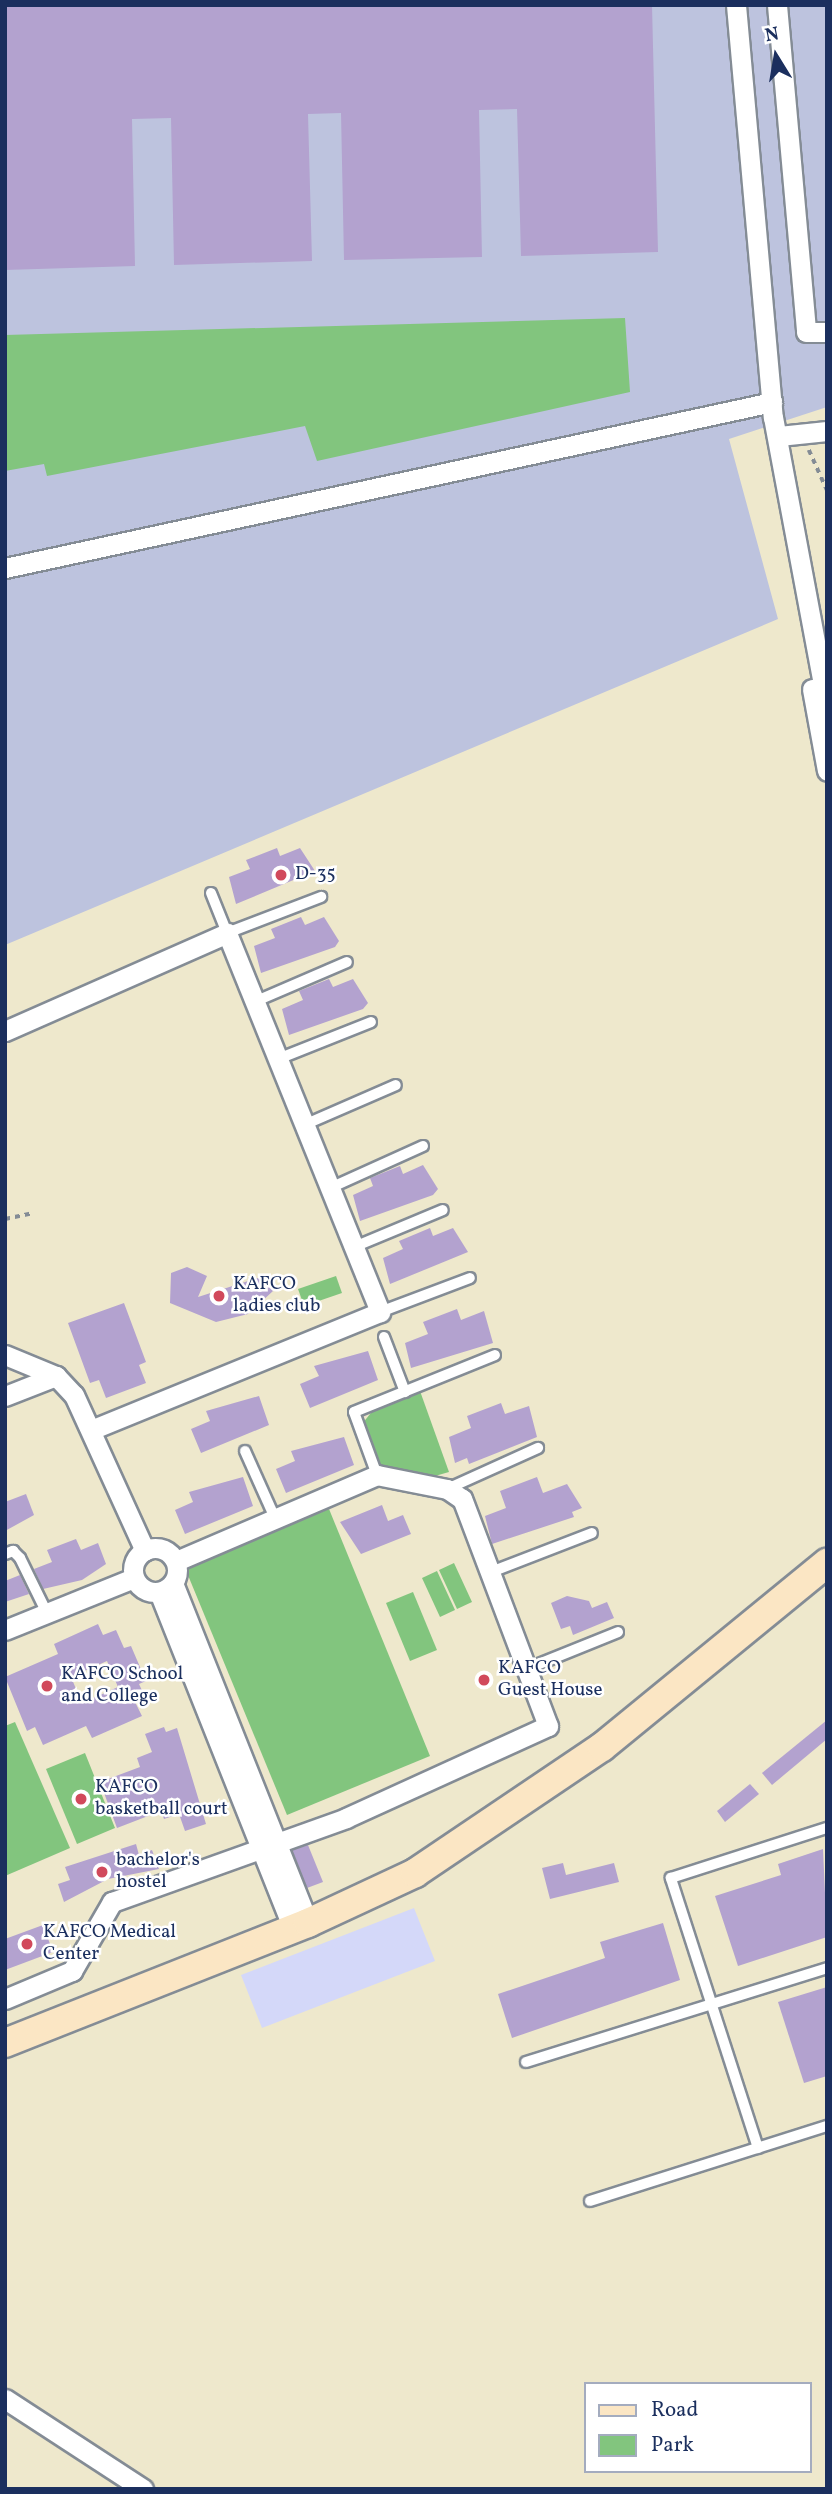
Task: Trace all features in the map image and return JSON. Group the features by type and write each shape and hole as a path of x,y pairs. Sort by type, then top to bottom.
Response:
{"main road":[{"path":"5,2043 300,1926 415,1873 602,1747 827,1563"}],"street":[{"path":"736,5 767,438 827,771"},
{"path":"777,5 806,332 827,332"},
{"path":"763,404 779,436 827,705"},
{"path":"5,568 763,404"},
{"path":"779,436 827,431"},
{"path":"5,1031 227,933 380,1312 94,1429"},
{"path":"5,1355 56,1376 94,1429 145,1550"},
{"path":"5,1396 56,1376"},
{"path":"5,1999 72,1971 112,1902 269,1847 548,1726 529,1668 462,1499 447,1489 377,1475 176,1561 166,1588 269,1847 300,1926"},
{"path":"166,1588 144,1590 134,1578 135,1562 145,1550 159,1548 176,1561"},
{"path":"5,1630 134,1578"},
{"path":"5,2399 143,2489"}],"lane":[{"path":"211,893 227,933 321,897"},
{"path":"254,1002 347,962"},
{"path":"278,1059 371,1021"},
{"path":"304,1125 396,1085"},
{"path":"330,1188 423,1146"},
{"path":"354,1247 443,1210"},
{"path":"380,1312 470,1278"},
{"path":"384,1337 405,1392"},
{"path":"377,1475 354,1412 495,1355"},
{"path":"447,1489 538,1448"},
{"path":"245,1451 275,1518"},
{"path":"491,1572 592,1533"},
{"path":"5,1554 13,1550 20,1559 47,1613"},
{"path":"529,1668 618,1632"},
{"path":"758,2148 671,1878 827,1828"},
{"path":"526,2062 827,1968"},
{"path":"590,2201 827,2126"}],"path":[{"path":"804,434 827,490"},
{"path":"5,1219 33,1213"}],"shaded area":[{"path":"5,5 827,5 827,407 729,439 778,619 5,945"},
{"path":"414,1908 435,1961 262,2028 241,1975"}],"green space":[{"path":"625,318 630,392 317,461 305,426 47,476 44,464 5,471 5,335"},
{"path":"336,1276 342,1293 304,1306 298,1289"},
{"path":"420,1391 449,1472 428,1478 379,1468 362,1424 374,1409"},
{"path":"329,1509 430,1756 287,1815 185,1568"},
{"path":"454,1563 472,1602 457,1609 439,1570"},
{"path":"437,1571 455,1610 440,1617 422,1578"},
{"path":"413,1592 437,1650 410,1661 386,1603"},
{"path":"15,1722 70,1848 5,1876 5,1726"},
{"path":"85,1753 115,1828 77,1844 46,1769"}],"building":[{"path":"5,5 652,5 658,252 521,256 517,109 479,110 482,257 344,260 341,113 308,114 312,261 174,265 171,118 132,119 135,266 5,270"},
{"name":"D-35","path":"277,848 280,856 300,848 315,871 236,904 229,877 250,869 246,860"},
{"path":"301,917 305,925 324,917 339,941 335,947 261,973 254,946 275,938 271,929"},
{"path":"329,979 333,987 353,979 368,1003 363,1009 289,1035 282,1009 303,1000 299,991"},
{"path":"423,1165 438,1189 433,1195 360,1221 353,1195 373,1186 370,1178 400,1166 403,1174"},
{"path":"430,1228 433,1236 453,1228 468,1252 390,1284 383,1258 403,1249 399,1241"},
{"name":"KAFCO ladies club","path":"187,1267 207,1276 198,1297 261,1277 273,1291 248,1314 216,1322 170,1303 171,1273"},
{"path":"124,1303 146,1362 139,1365 146,1383 106,1398 99,1380 90,1383 68,1323"},
{"path":"457,1309 461,1320 484,1311 493,1343 411,1368 405,1343 428,1334 423,1322"},
{"path":"368,1351 378,1380 310,1408 300,1384 319,1376 314,1366"},
{"path":"259,1396 269,1425 201,1453 191,1429 210,1421 206,1411"},
{"path":"501,1403 505,1414 529,1406 537,1437 469,1464 467,1458 455,1463 449,1437 471,1428 467,1416"},
{"path":"344,1437 354,1465 286,1493 276,1469 295,1461 291,1451"},
{"path":"243,1477 253,1506 185,1534 175,1510 193,1502 189,1492"},
{"path":"537,1477 543,1493 567,1484 582,1508 572,1512 574,1517 492,1544 485,1516 506,1508 500,1491"},
{"path":"26,1494 34,1515 5,1531 5,1502"},
{"path":"382,1505 388,1521 403,1515 411,1534 361,1554 340,1522"},
{"path":"76,1539 81,1550 98,1543 106,1564 82,1580 43,1589 34,1569 52,1562 47,1550"},
{"path":"20,1575 29,1594 5,1602 5,1581"},
{"path":"567,1596 589,1601 592,1608 607,1602 614,1618 573,1635 570,1626 561,1629 551,1603"},
{"name":"KAFCO School and College","path":"98,1624 103,1635 116,1630 124,1648 131,1646 146,1681 139,1684 145,1697 135,1702 142,1716 92,1738 86,1726 43,1745 35,1727 27,1731 5,1677 58,1654 54,1644","holes":["107,1661 118,1687 82,1703 71,1677"]},
{"path":"827,1720 827,1739 772,1785 762,1773"},
{"path":"164,1727 166,1732 177,1728 206,1824 185,1831 179,1814 164,1819 161,1811 117,1828 100,1782 140,1767 137,1758 152,1752 145,1734"},
{"path":"750,1784 759,1794 725,1822 717,1811"},
{"name":"bachelor's hostel","path":"136,1844 139,1855 152,1850 159,1869 108,1879 64,1902 58,1884 70,1880 65,1867"},
{"path":"308,1845 323,1882 307,1888 292,1850"},
{"path":"823,1849 827,1937 738,1966 715,1896 781,1875 778,1864"},
{"path":"563,1863 566,1875 614,1863 619,1882 550,1899 542,1868"},
{"path":"663,1923 680,1980 512,2038 498,1994 605,1958 600,1942"},
{"name":"KAFCO Medical Center","path":"43,1925 53,1952 5,1970 5,1939"},
{"path":"827,1987 827,2076 804,2083 778,2002"}],"place":[{"name":"D-35","path":"281,875"},
{"name":"KAFCO ladies club","path":"219,1296"},
{"name":"KAFCO Guest House","path":"484,1680"},
{"name":"KAFCO School and College","path":"47,1686"},
{"name":"KAFCO basketball court","path":"81,1799"},
{"name":"bachelor's hostel","path":"102,1872"},
{"name":"KAFCO Medical Center","path":"27,1944"}]}
